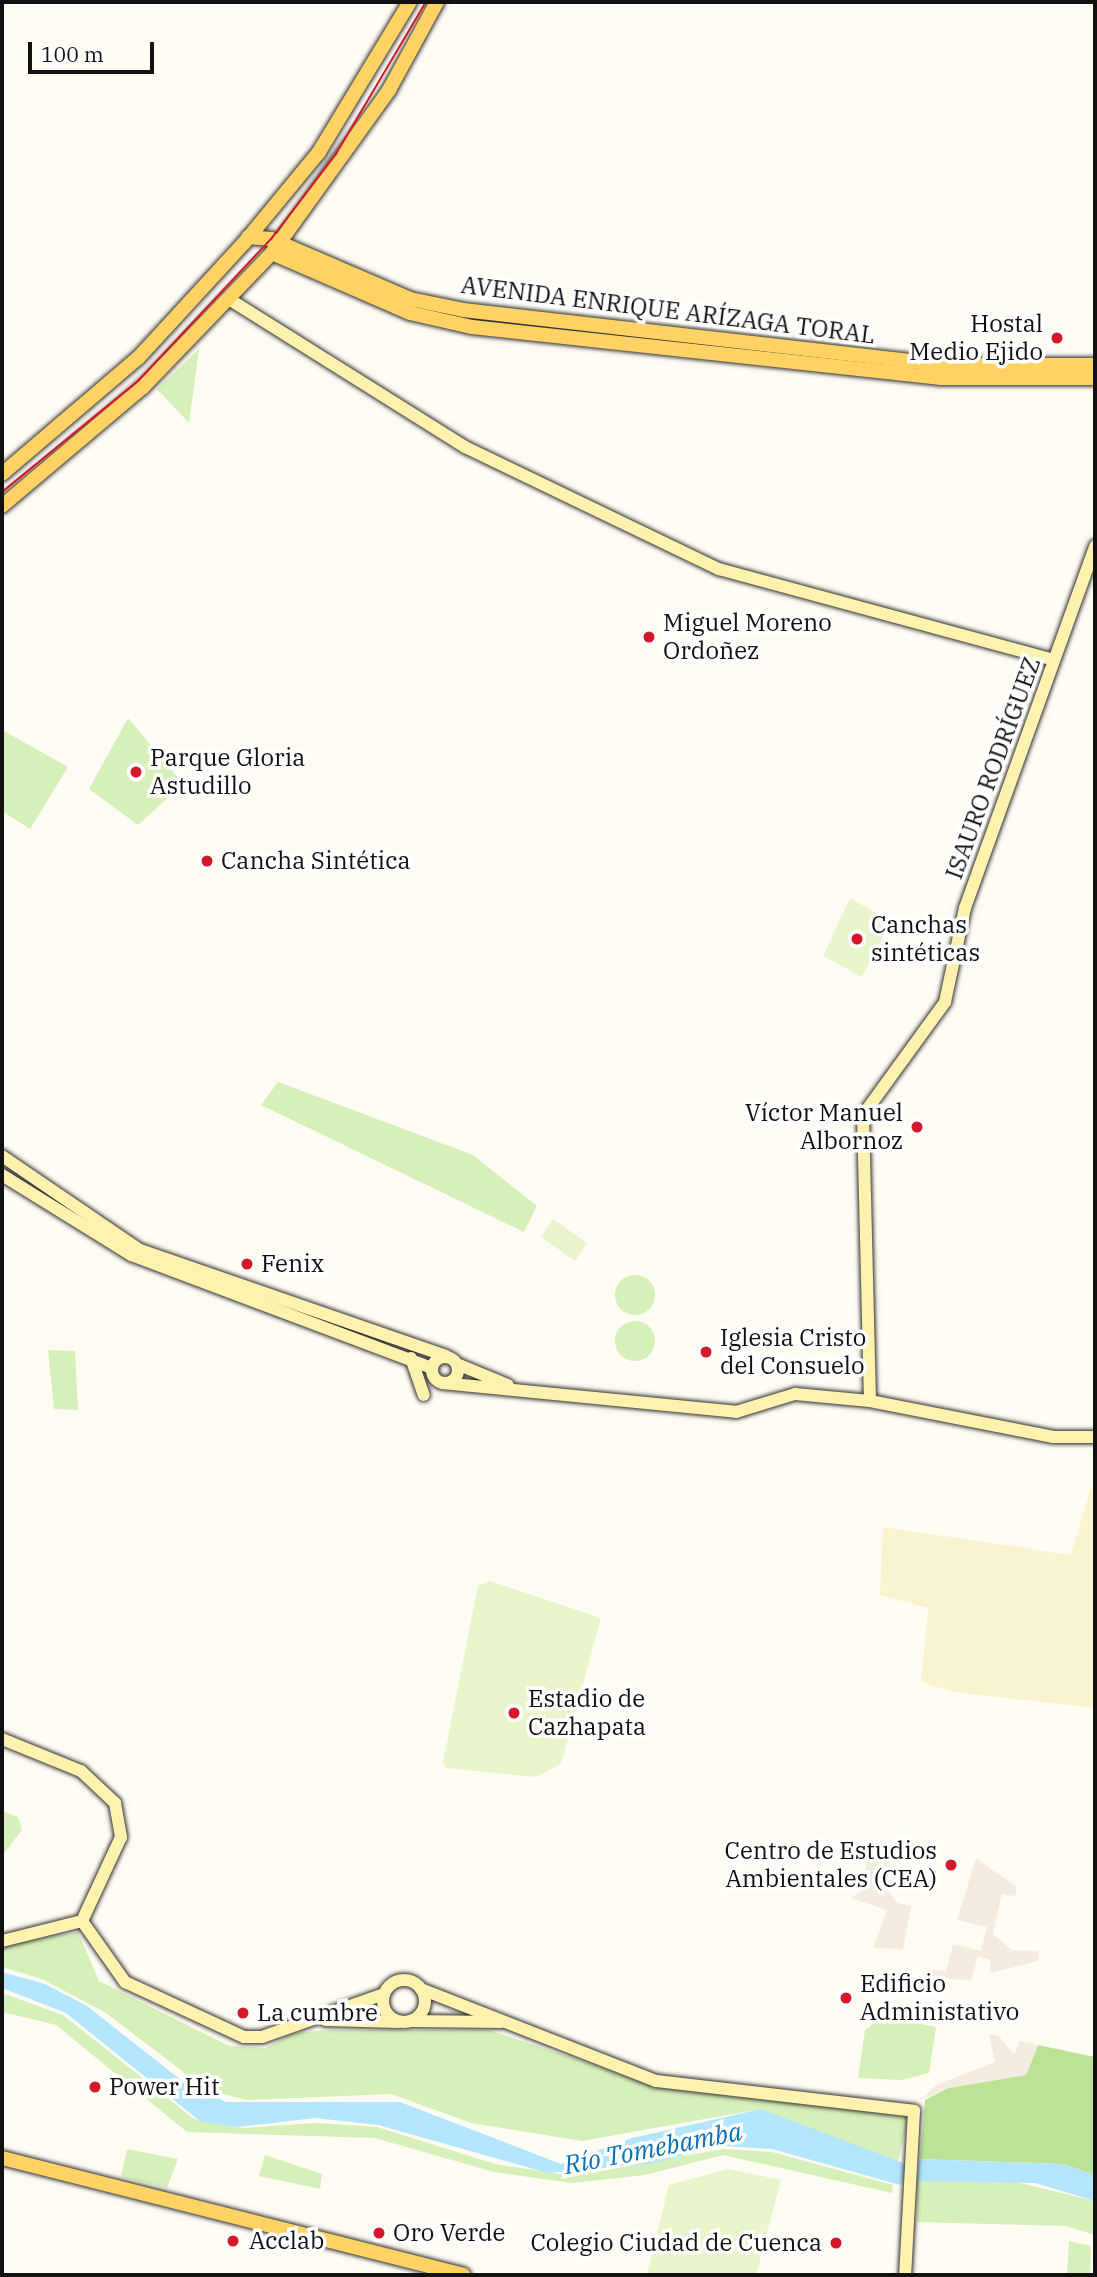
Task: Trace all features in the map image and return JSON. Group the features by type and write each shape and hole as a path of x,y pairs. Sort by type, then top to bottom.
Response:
{"main road":[{"path":"2,474 139,357 248,237 318,152 410,2"},
{"path":"2,506 143,387 275,248 342,160 437,2"},
{"path":"402,16 412,47"},
{"name":"AVENIDA ENRIQUE ARÍZAGA TORAL","path":"248,237 410,299 463,310 946,365 1095,365"},
{"name":"AVENIDA ENRIQUE ARÍZAGA TORAL","path":"275,248 410,313 472,327 941,378 1095,378"},
{"path":"2,2158 463,2275"},
{"path":"2,2166 429,2275"}],"street":[{"path":"229,299 465,447 719,569 1054,660"},
{"name":"ISAURO RODRÍGUEZ","path":"870,1401 861,1124 945,1002 965,908 1095,546"},
{"path":"2,1156 140,1250 452,1360 518,1389"},
{"path":"2,1175 143,1261 405,1353 432,1368 442,1383"},
{"path":"405,1353 419,1368 424,1395"},
{"path":"432,1368 452,1360"},
{"path":"442,1383 457,1377 452,1360"},
{"path":"442,1383 736,1412 795,1394 870,1401 1054,1437 1095,1437"},
{"path":"2,1739 81,1771 115,1803 121,1837 82,1921"},
{"path":"2,1941 82,1921"},
{"path":"82,1921 125,1982 217,2028 253,2038 318,2020 384,1994 398,1981 656,2081 914,2111 905,2275"},
{"path":"405,2022 424,2007 421,1989"},
{"path":"384,1994 386,2011 405,2022"},
{"path":"318,2020 508,2023"}],"shaded area":[{"path":"1090,1489 1095,1489 1095,1708 953,1692 921,1682 928,1608 880,1595 883,1527 1071,1555"},
{"path":"868,1844 894,1849 884,1886 898,1903 911,1906 903,1949 873,1948 887,1910 851,1898 864,1889"},
{"path":"976,1858 1017,1887 1015,1896 1002,1894 993,1934 1012,1950 1039,1951 1038,1961 990,1973 990,1960 978,1956 971,1981 930,1976 932,1969 946,1972 953,1944 981,1951 987,1927 957,1920"},
{"path":"989,2034 999,2036 1014,2055 1020,2041 1038,2045 1026,2075 949,2088 920,2100 936,2085 995,2062"}],"green space":[{"path":"199,349 189,423 157,389"},
{"path":"128,718 183,784 138,825 89,789"},
{"path":"2,730 68,767 30,829 2,811"},
{"name":"Canchas sintéticas","path":"850,898 891,922 862,977 823,956"},
{"path":"278,1082 473,1155 537,1206 524,1232 261,1105"},
{"path":"553,1219 587,1243 575,1261 541,1237"},
{"path":"635,1275 643,1276 649,1281 654,1287 654,1303 649,1309 643,1314 635,1315 627,1314 621,1309 616,1303 615,1295 616,1287 621,1281 627,1276"},
{"path":"635,1321 649,1327 655,1341 649,1355 635,1361 621,1355 615,1341 621,1327"},
{"path":"48,1350 75,1351 78,1410 54,1409"},
{"name":"Estadio de Cazhapata","path":"490,1581 601,1618 561,1764 536,1777 446,1768 443,1762 478,1586"},
{"path":"2,1811 18,1817 22,1830 2,1856"},
{"path":"78,1932 99,1981 229,2046 265,2048 294,2033 331,2030 489,2030 651,2084 909,2117 897,2165 761,2109 582,2141 471,2123 391,2094 247,2100 207,2090 106,2013 42,1979 2,1967 2,1945"},
{"path":"2,1993 63,2015 194,2119 243,2128 316,2123 377,2127 495,2164 573,2176 723,2149 772,2152 893,2185 892,2193 723,2155 645,2175 572,2183 494,2172 375,2138 187,2132 56,2025 2,2012"},
{"path":"882,2016 936,2027 929,2073 902,2080 858,2078 865,2030"},
{"path":"1038,2045 1095,2057 1095,2175 1063,2164 920,2159 925,2100 948,2088 1026,2075"},
{"path":"127,2149 178,2159 167,2188 121,2177"},
{"path":"265,2155 322,2174 320,2189 259,2176"},
{"path":"728,2169 781,2180 756,2275 647,2275 669,2185"},
{"path":"1008,2180 1095,2201 1095,2235 1066,2226 917,2222 917,2181"},
{"path":"1069,2241 1091,2246 1090,2275 1067,2275"}],"water":[{"name":"Río Tomebamba","path":"2,1972 45,1984 87,2006 181,2080 226,2102 400,2102 561,2164 632,2138 761,2109 906,2164 904,2180 900,2185 772,2149 722,2146 649,2164 548,2173 378,2125 315,2118 238,2127 201,2122 66,2013 2,1988"},
{"path":"920,2159 1063,2164 1095,2175 1095,2201 1035,2183 917,2181"}],"tram line":[{"path":"2,492 138,381 271,239 336,154 426,2"}],"place":[{"name":"Hostal Medio Ejido","path":"1057,338"},
{"name":"Miguel Moreno Ordoñez","path":"649,637"},
{"name":"Parque Gloria Astudillo","path":"136,772"},
{"name":"Cancha Sintética","path":"207,861"},
{"name":"Canchas sintéticas","path":"857,939"},
{"name":"Víctor Manuel Albornoz","path":"917,1127"},
{"name":"Fenix","path":"247,1264"},
{"name":"Iglesia Cristo del Consuelo","path":"706,1352"},
{"name":"Estadio de Cazhapata","path":"514,1713"},
{"name":"Centro de Estudios Ambientales (CEA)","path":"951,1865"},
{"name":"Edificio Administativo","path":"846,1998"},
{"name":"La cumbre","path":"243,2013"},
{"name":"Power Hit","path":"95,2087"},
{"name":"Oro Verde","path":"379,2233"},
{"name":"Acclab","path":"233,2241"},
{"name":"Colegio Ciudad de Cuenca","path":"836,2243"}]}
